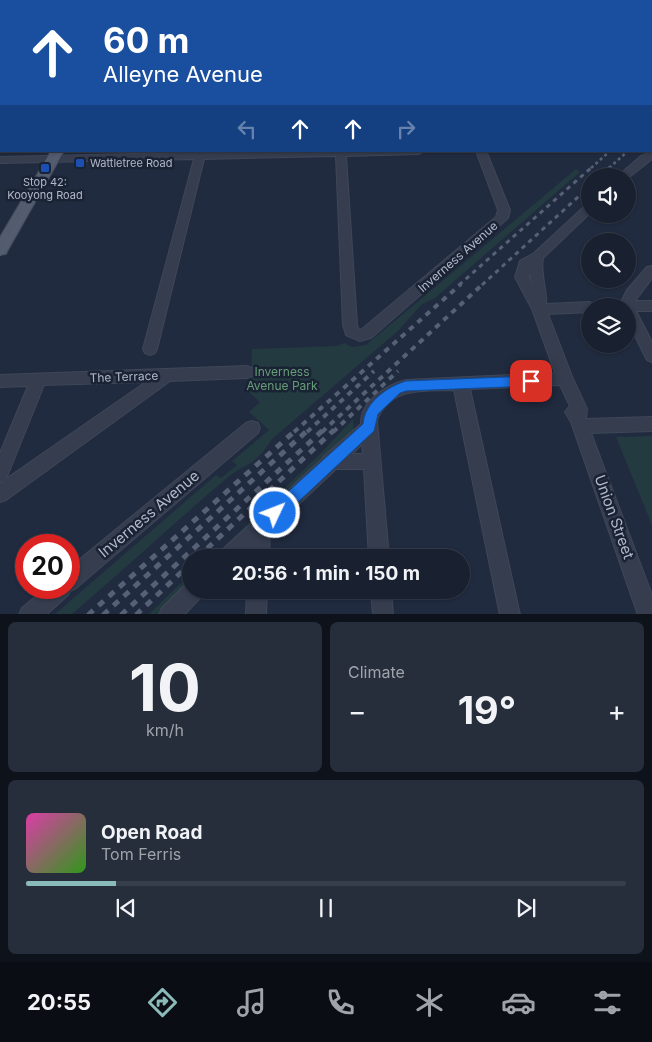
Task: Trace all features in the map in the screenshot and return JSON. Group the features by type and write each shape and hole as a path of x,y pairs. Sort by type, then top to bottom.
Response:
{"main road":[{"path":"1,246 55,155"}],"street":[{"path":"0,160 55,155 200,156 380,152"},
{"name":"Inverness Avenue","path":"341,153 350,325 352,331 357,335 366,334 499,222 504,210 482,152"},
{"path":"631,168 648,152"},
{"path":"150,349 200,156"},
{"name":"Union Street","path":"581,215 537,257 525,264 522,274 523,281 539,309 566,383 568,400 579,423 649,614"},
{"path":"630,298 632,293 652,270"},
{"path":"636,307 652,306"},
{"path":"539,309 581,307"},
{"path":"636,325 652,356"},
{"name":"The Terrace","path":"0,380 247,372"},
{"path":"0,494 167,375"},
{"path":"0,474 39,379"},
{"path":"377,549 369,427 370,415 373,410 396,390 406,386 566,383"},
{"path":"461,384 510,614"},
{"path":"579,423 652,424"},
{"path":"237,549 330,461 369,427"},
{"name":"Inverness Avenue","path":"80,572 252,428"},
{"path":"330,461 372,462"},
{"path":"260,549 261,525"},
{"path":"28,614 47,599"},
{"path":"169,614 185,599"},
{"path":"256,614 257,599"},
{"path":"382,599 383,614"}],"green space":[{"name":"Inverness Avenue Park","path":"576,169 580,172 435,298 421,305 399,330 271,440 255,460 232,474 72,614 55,614 73,599 80,599 80,593 216,475 221,478 237,465 232,461 269,430 249,412 260,402 250,393 252,349 337,346 344,343 352,347 366,345"},
{"path":"353,419 354,436 231,549 221,549 320,454"},
{"path":"652,436 652,525 616,437"},
{"path":"182,583 182,597 164,614 149,614"}],"tram line":[{"path":"0,256 59,152"}],"railway":[{"path":"591,168 609,152"},
{"path":"609,168 627,152"},
{"path":"459,285 592,167"},
{"path":"482,285 581,194"},
{"path":"294,432 461,284"},
{"path":"322,432 483,284"},
{"path":"307,432 374,371"},
{"path":"333,432 398,371"},
{"path":"89,614 296,430"},
{"path":"104,614 308,430"},
{"path":"122,614 323,430"},
{"path":"207,549 334,430"},
{"path":"137,614 182,572"}],"place":[{"name":"Wattletree Road","path":"80,163"},
{"name":"Stop 42: Kooyong Road","path":"45,168"}],"route":[{"path":"275,513 369,427 370,415 373,410 396,390 406,386 531,381"}]}
